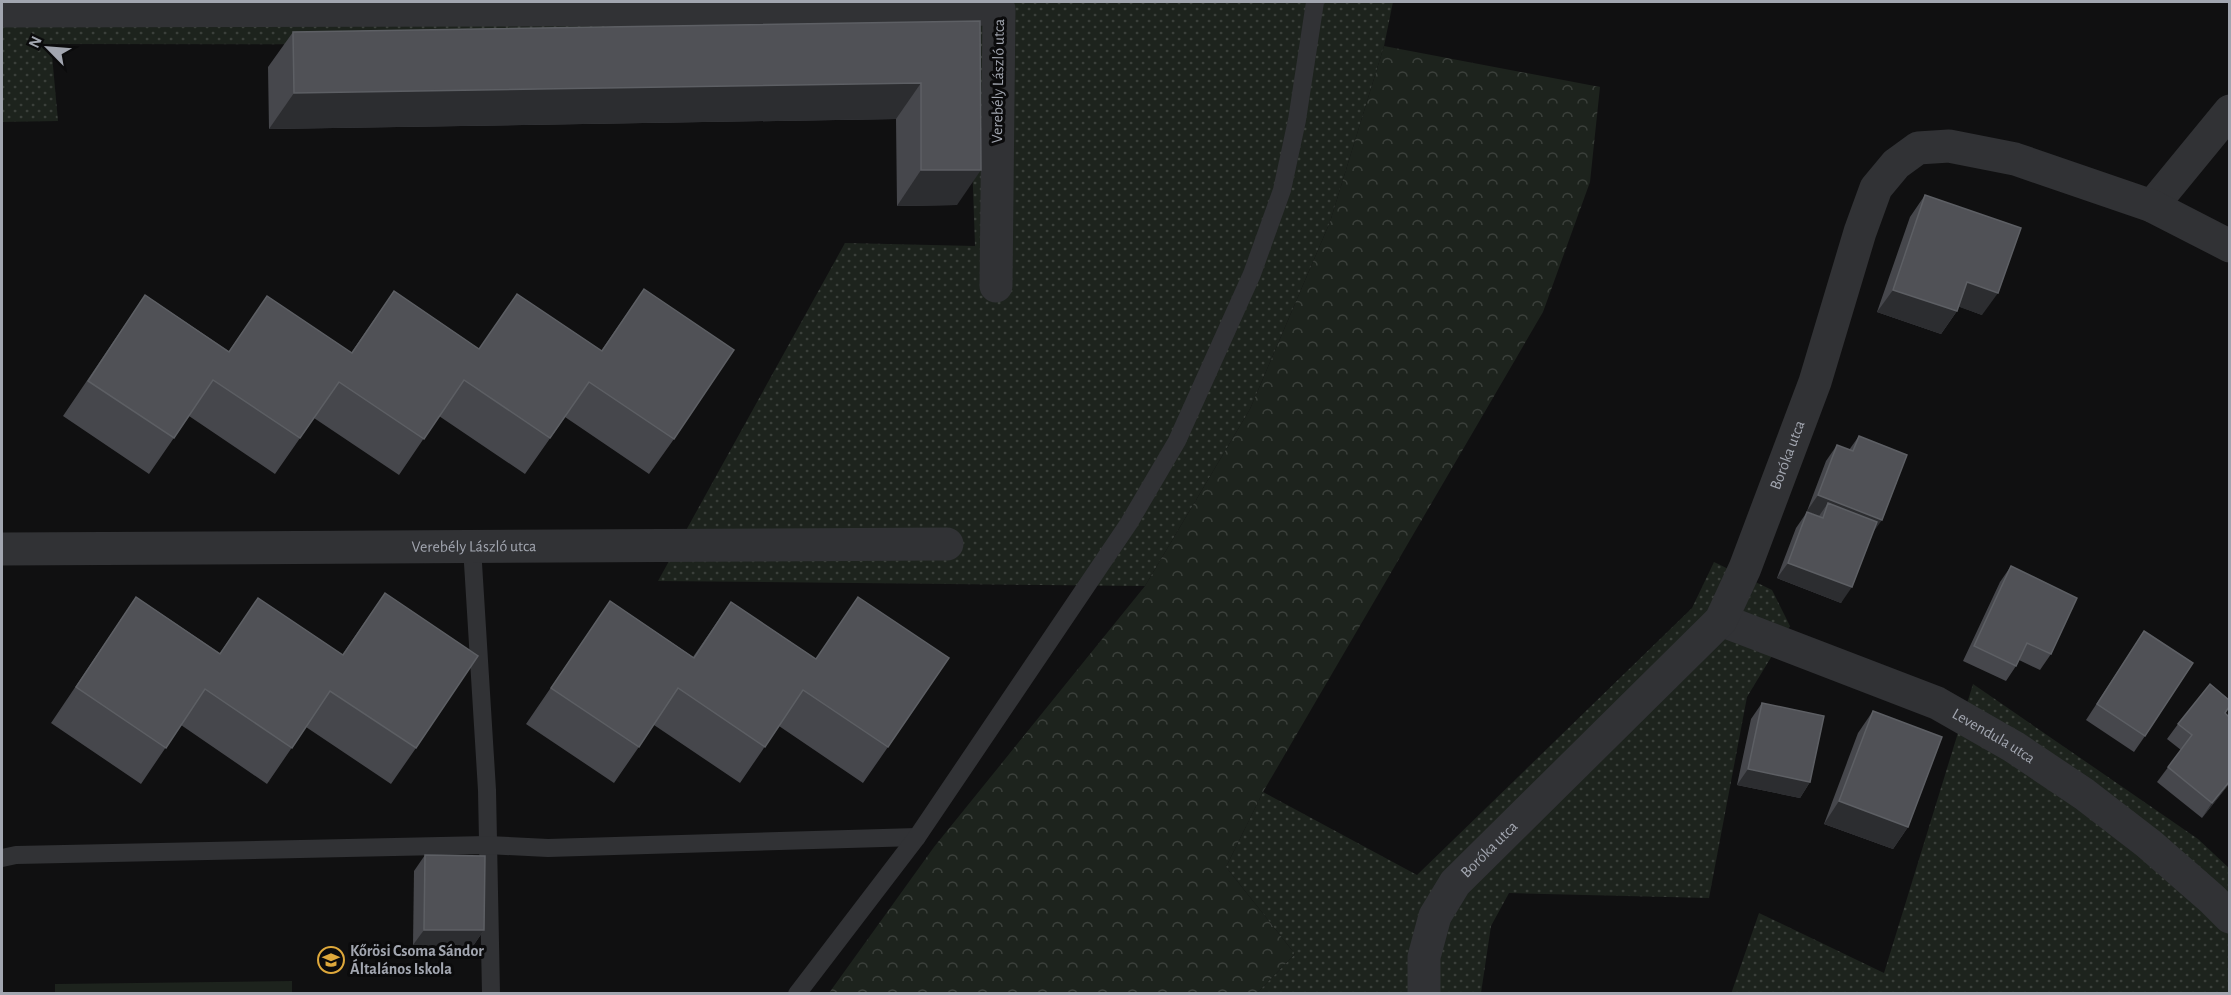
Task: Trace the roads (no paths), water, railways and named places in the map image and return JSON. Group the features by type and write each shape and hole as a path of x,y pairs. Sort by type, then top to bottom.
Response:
{"street":[{"name":"Verebély László utca","path":"2,11 999,9 996,286"},
{"path":"2152,206 2229,111"},
{"name":"Boróka utca","path":"1424,993 1424,957 1435,916 1455,883 1721,620 1745,568 1815,382 1860,232 1876,188 1896,164 1918,148 1949,147 2015,159 2152,206 2229,246"},
{"name":"Verebély László utca","path":"2,549 947,544"},
{"name":"Levendula utca","path":"1721,620 1937,703 2014,747 2084,794 2149,844 2212,899 2229,917"}],"lane":[{"path":"797,993 916,837 1129,523 1178,441 1252,274 1282,190 1297,120 1315,2"},
{"path":"472,547 487,790 491,993"},
{"path":"2,858 16,855 487,845 548,848 916,837"}],"place":[{"name":"Kőrösi Csoma Sándor Általános Iskola","path":"331,960"}]}
